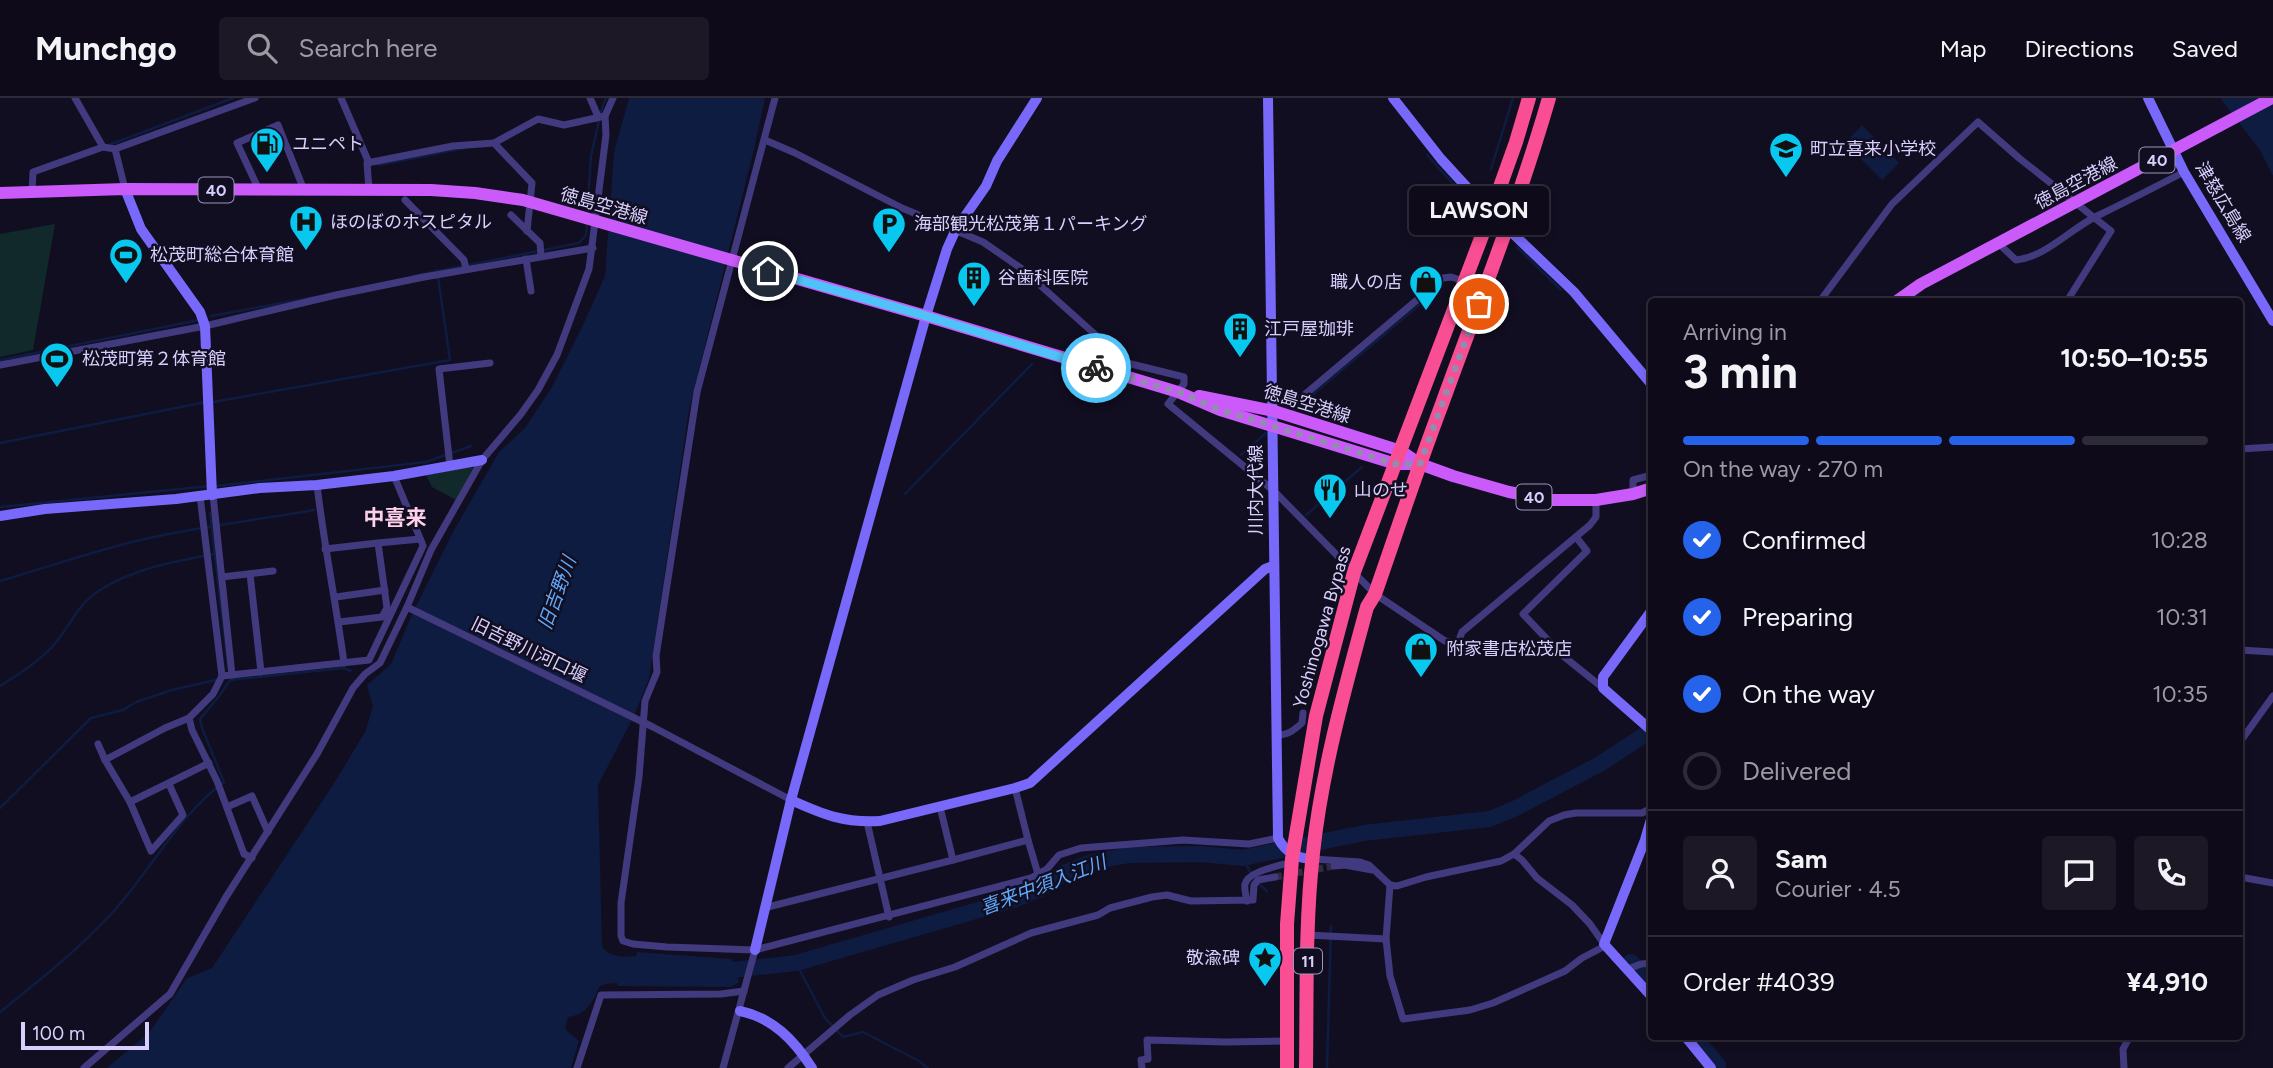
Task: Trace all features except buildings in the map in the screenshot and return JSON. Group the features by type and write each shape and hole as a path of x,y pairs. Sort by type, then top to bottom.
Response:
{"highway":[{"name":"Yoshinogawa Bypass","path":"1306,1068 1315,935 1301,858 1302,794 1316,716 1354,572 1491,212 1529,98"},
{"name":"Yoshinogawa Bypass","path":"1287,1068 1287,923 1301,858 1322,797 1336,720 1367,607 1375,594 1420,464 1508,228 1549,98"}],"main road":[{"name":"徳島空港線","path":"1901,298 1921,284 2272,98"},
{"name":"徳島空港線","path":"0,192 125,189 431,190 523,200 926,316 1178,392 1220,410 1398,457 1509,492 1552,500 1597,500 1648,489"},
{"name":"徳島空港線","path":"1178,392 1274,406 1398,457"}],"street":[{"path":"75,98 103,148"},
{"path":"32,192 33,173 103,148 115,149 255,98"},
{"path":"341,98 369,163 369,190"},
{"path":"222,676 369,660 425,545 482,460 538,390 556,355 589,269 593,248 606,135 601,117 590,98"},
{"path":"369,163 453,146 494,143 538,119 564,125 601,117 613,98"},
{"path":"775,98 697,393 656,656 657,673 639,721 639,777 621,903 621,936 624,941 632,944 754,953 1031,878 1047,869 1059,855 1081,848 1183,840 1249,844 1279,841 1301,858"},
{"path":"723,1068 740,1011 791,800 947,249 956,229 986,186 998,161 1037,98"},
{"name":"川内大代線","path":"1268,98 1279,841"},
{"path":"1393,98 1441,159 1491,212 1574,292 1648,380"},
{"name":"津慈広島線","path":"2148,98 2184,172 2273,321"},
{"path":"1822,298 1892,204 1978,122 2111,231 2069,298"},
{"path":"258,190 237,143 278,125 304,190"},
{"path":"765,140 902,208 982,242 1022,269 1127,363 1184,377 1184,384 1168,404 1274,491 1375,594 1445,641 1475,649"},
{"path":"494,143 532,183 527,231"},
{"path":"105,760 189,718 213,694 222,676 208,495 205,326 201,313 141,229 125,189 115,149"},
{"path":"1999,244 2016,260 2030,258 2095,217 2118,208 2184,172"},
{"path":"405,200 464,260 466,269"},
{"path":"511,215 540,243 541,256"},
{"path":"0,365 205,326 336,295 466,269 593,248"},
{"path":"526,259 531,291"},
{"path":"1274,406 1296,402 1443,278 1465,281"},
{"path":"450,466 439,369 490,362"},
{"path":"2243,449 2273,447"},
{"path":"0,516 45,509 317,485 394,476 482,460"},
{"path":"84,1068 170,994 226,897 317,754 354,688 365,674 380,663 408,608 425,545 394,476"},
{"path":"1633,494 1633,480 1648,476"},
{"path":"317,485 344,663"},
{"path":"208,495 222,577 232,675"},
{"path":"1457,645 1462,632 1590,525 1596,517 1597,500"},
{"path":"1576,537 1587,551 1523,614 1562,655 1648,727"},
{"path":"326,549 378,543 425,545"},
{"path":"339,622 382,617 387,608 378,543"},
{"path":"791,800 832,818 867,822 940,807 1030,783 1200,625 1265,569 1273,566"},
{"path":"222,577 273,571"},
{"path":"250,575 261,672"},
{"path":"336,597 385,590"},
{"name":"旧吉野川河口堰","path":"408,608 639,721 791,800"},
{"path":"1603,688 1603,677 1648,615"},
{"path":"2243,650 2273,652"},
{"path":"2243,738 2273,696"},
{"path":"1277,735 1287,735 1296,729 1302,723 1303,713"},
{"path":"189,718 244,854 252,858"},
{"path":"98,744 130,802 151,851 183,815 169,784"},
{"path":"130,802 209,763"},
{"path":"1015,788 1038,874"},
{"path":"227,807 252,796 268,832"},
{"path":"940,807 953,860"},
{"path":"1390,885 1411,883 1426,877 1501,861 1514,853 1549,821 1564,815 1642,813 1648,810"},
{"path":"867,822 889,917"},
{"path":"1254,879 1301,858 1360,862 1376,871 1390,885 1386,939 1390,976 1403,1019 1471,1010 1493,1003 1565,971 1604,945 1648,830"},
{"path":"764,908 1028,840"},
{"path":"1514,853 1537,878 1572,905 1590,924 1604,945 1648,992"},
{"path":"1334,866 1353,866 1376,871"},
{"path":"1254,879 1275,877"},
{"path":"2243,878 2273,883"},
{"path":"788,1068 878,995 913,980 955,967 1031,933 1152,897 1167,895 1191,901 1253,900 1254,879"},
{"path":"1315,935 1386,939"},
{"path":"1629,969 1648,963"},
{"path":"577,1068 601,995 721,994 745,989"},
{"path":"740,1011 769,1021 785,1033 812,1068"},
{"path":"1142,1068 1141,1060 1148,1059 1147,1040 1287,1041"},
{"path":"1688,1040 1712,1068"},
{"path":"2124,1068 2123,1049 2128,1040"}],"green space":[{"path":"55,224 33,350 0,357 0,234"},
{"path":"473,468 456,500 432,487 426,475"}],"water":[{"name":"旧吉野川","path":"629,98 765,98 689,410 649,679 633,718 598,785 602,947 613,955 622,956 636,956 637,952 731,959 739,982 731,987 618,986 617,983 599,987 588,1007 579,1014 568,1017 565,1029 579,1041 571,1068 107,1068 149,1033 187,978 212,968 333,785 365,732 373,707 367,685 391,664 413,612 453,532 499,452 525,428 552,387 605,276 614,152"},
{"path":"2220,98 2273,98 2273,176 2260,150"},
{"path":"1862,125 1899,163 1882,180 1845,143"}],"waterway":[{"path":"109,145 233,98"},
{"path":"600,114 606,98"},
{"path":"1491,169 1513,98"},
{"path":"587,214 591,156 599,121"},
{"path":"379,165 465,148"},
{"path":"1427,155 1465,197"},
{"path":"413,276 579,243 586,235 587,221"},
{"path":"1517,247 1561,290"},
{"path":"213,402 450,360 437,270"},
{"path":"1294,410 1443,285"},
{"path":"211,316 315,297"},
{"path":"0,360 199,320"},
{"path":"905,494 1032,364"},
{"path":"0,443 206,402"},
{"path":"1241,455 1266,433"},
{"path":"216,486 426,462 471,446"},
{"path":"1306,515 1362,467"},
{"path":"0,507 210,486"},
{"path":"0,581 145,539 314,510"},
{"path":"210,513 228,666"},
{"path":"0,686 46,653 90,597 110,584 169,563 215,554"},
{"path":"0,1012 100,926 127,896 193,811 224,782 200,719 230,680 344,668 351,671"},
{"path":"0,808 91,718 123,710 136,702 172,690 216,680"},
{"name":"喜来中須入江川","path":"713,972 796,963 1013,900 1040,889 1066,872 1092,862 1129,855 1201,854 1242,858 1364,833 1490,819 1600,764 1648,733"},
{"path":"1242,858 1251,873"},
{"path":"1257,882 1267,891"},
{"path":"1327,1068 1331,926"},
{"path":"1631,962 1648,982"},
{"path":"796,963 825,1018 843,1037 863,1032 928,1068"},
{"path":"1696,1040 1718,1065"}],"tunnel":[{"path":"1275,877 1334,866"}],"way so far":[{"path":"1096,368 1178,392 1220,410 1396,464 1420,464 1479,304"}],"place":[{"name":"ユニペト","path":"267,174"},
{"name":"町立喜来小学校","path":"1786,179"},
{"name":"ほのぼのホスピタル","path":"306,252"},
{"name":"海部観光松茂第１パーキング","path":"889,254"},
{"name":"松茂町総合体育館","path":"126,285"},
{"name":"LAWSON","path":"1479,304"},
{"name":"谷歯科医院","path":"974,308"},
{"name":"職人の店","path":"1426,312"},
{"name":"江戸屋珈琲","path":"1240,359"},
{"name":"松茂町第２体育館","path":"57,389"},
{"name":"山のせ","path":"1330,520"},
{"name":"附家書店松茂店","path":"1421,679"},
{"name":"敬渝碑","path":"1265,988"}],"district":[{"name":"中喜来","path":"395,517"}],"route":[{"path":"768,271 1096,368"}]}
